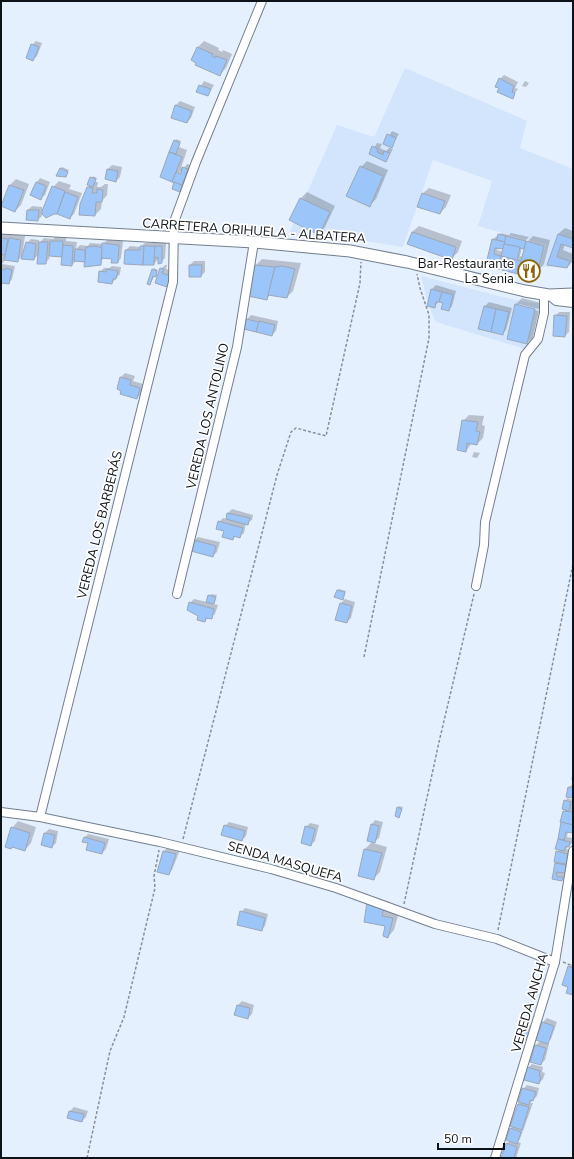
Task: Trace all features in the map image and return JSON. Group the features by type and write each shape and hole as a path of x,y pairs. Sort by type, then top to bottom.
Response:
{"main road":[{"name":"CARRETERA ORIHUELA - ALBATERA","path":"1,228 254,242 362,252 546,295 573,294"}],"street":[{"name":"VEREDA LOS BARBERÁS","path":"40,817 173,282 174,222 196,162 262,1"},
{"name":"VEREDA LOS ANTOLINO","path":"178,594 237,347 254,242"},
{"path":"476,586 484,545 485,522 525,355 538,339 544,313 546,295 556,301 573,303"},
{"name":"SENDA MASQUEFA","path":"1,812 40,817 160,842 285,873 336,888 435,924 497,939 555,962"},
{"name":"VEREDA ANCHA","path":"495,1158 555,962 573,851"}],"path":[{"path":"182,847 276,475 291,432 296,428 326,436 360,283 362,252"},
{"path":"364,656 429,338 429,315 420,288 416,264"},
{"path":"497,939 573,564"},
{"path":"402,912 439,742 476,586"},
{"path":"87,1158 110,1051 124,1017 155,888 154,876 160,842"}],"shaded area":[{"path":"405,68 527,121 520,148 573,169 573,258 570,266 540,267 546,245 478,226 492,181 433,160 403,247 352,239 288,236 337,125 374,137"},
{"path":"421,276 511,299 540,304 531,344 525,349 436,322 428,304"}],"building":[{"path":"31,44 39,47 33,61 26,58"},
{"path":"197,47 213,54 212,56 215,58 216,56 227,60 220,76 195,65 196,63 191,60"},
{"path":"499,78 514,86 512,92 515,93 513,99 497,92 499,88 495,87"},
{"path":"199,85 211,89 208,96 196,92"},
{"path":"175,105 192,111 187,123 171,118"},
{"path":"387,134 396,138 392,148 383,144"},
{"path":"174,140 180,143 176,154 169,152"},
{"path":"372,146 378,149 377,152 383,155 384,151 390,153 386,162 369,154"},
{"path":"169,152 182,157 172,182 160,177"},
{"path":"360,166 383,176 370,207 346,196"},
{"path":"182,167 188,169 182,185 172,182 176,172 181,174"},
{"path":"60,168 68,172 66,177 56,176"},
{"path":"107,169 118,171 116,182 105,179"},
{"path":"90,177 96,179 93,187 87,185"},
{"path":"36,182 46,186 41,200 30,195"},
{"path":"174,182 182,185 180,192 172,189"},
{"path":"9,185 24,190 15,212 1,206"},
{"path":"52,186 65,191 57,214 46,218 42,214 42,211"},
{"path":"87,187 93,188 92,193 97,193 97,189 103,190 102,202 96,202 95,216 79,215 80,204"},
{"path":"65,192 78,197 70,219 57,214"},
{"path":"422,193 445,201 440,214 417,207"},
{"path":"300,198 330,212 319,235 289,220"},
{"path":"27,210 39,210 38,221 26,220"},
{"path":"412,232 456,247 452,260 407,244"},
{"path":"498,234 506,236 505,242 497,240"},
{"path":"558,234 573,239 573,248 561,244 557,257 570,261 567,268 547,265"},
{"path":"506,236 526,241 524,249 504,244"},
{"path":"1,238 8,239 5,255 1,254"},
{"path":"9,238 21,240 18,262 4,260"},
{"path":"492,239 505,242 503,249 495,248 494,254 501,256 498,267 486,264"},
{"path":"50,241 63,241 62,257 49,256"},
{"path":"526,241 544,246 538,271 536,270 534,278 518,274"},
{"path":"26,242 36,244 34,260 21,259"},
{"path":"39,242 48,242 46,264 37,264"},
{"path":"102,243 119,245 118,263 111,263 112,259 101,258"},
{"path":"504,244 520,247 517,260 501,256"},
{"path":"63,245 73,246 72,266 61,265"},
{"path":"96,246 102,248 101,265 84,267 86,247"},
{"path":"140,246 144,246 143,265 124,264 125,250 140,250"},
{"path":"144,246 155,246 154,265 143,265"},
{"path":"155,246 162,246 162,263 158,264 158,257 154,258"},
{"path":"75,249 85,250 85,262 74,261"},
{"path":"501,256 521,261 518,274 498,269"},
{"path":"189,265 202,265 201,277 189,277"},
{"path":"255,265 275,267 267,300 248,296"},
{"path":"282,266 295,269 287,298 268,295 275,267"},
{"path":"6,268 12,270 9,284 1,283 1,269 5,270"},
{"path":"160,268 164,269 162,273 171,276 167,287 155,283"},
{"path":"107,269 118,271 116,279 113,279 112,284 98,282 99,271 106,272"},
{"path":"152,269 157,271 156,277 153,276 150,285 147,284"},
{"path":"431,289 442,292 439,302 436,302 435,308 427,306"},
{"path":"442,292 453,295 449,311 441,309 443,303 439,302"},
{"path":"515,304 535,309 527,344 507,339"},
{"path":"484,306 496,309 491,332 478,329"},
{"path":"496,309 509,312 503,335 491,332"},
{"path":"554,315 567,316 565,337 553,336"},
{"path":"246,319 259,322 256,332 244,329"},
{"path":"259,321 275,325 272,336 256,332"},
{"path":"120,377 131,380 130,385 140,388 137,399 120,394 121,391 117,389"},
{"path":"462,420 478,422 476,431 480,432 477,445 467,443 466,452 457,450"},
{"path":"227,513 250,518 248,525 226,519"},
{"path":"218,521 243,528 240,538 234,536 233,540 222,537 224,531 216,529"},
{"path":"194,540 216,546 213,557 191,551"},
{"path":"337,590 345,592 343,600 334,597"},
{"path":"208,595 216,597 214,604 206,602"},
{"path":"189,602 214,609 212,619 206,618 205,622 197,620 198,616 187,610"},
{"path":"340,603 352,606 347,623 335,620"},
{"path":"568,787 573,788 573,798 566,797"},
{"path":"564,800 571,802 569,811 562,809"},
{"path":"397,807 402,809 399,818 395,816"},
{"path":"563,811 573,812 573,825 560,822"},
{"path":"561,822 573,825 573,833 566,832 564,840 558,839"},
{"path":"371,824 379,826 375,843 367,841"},
{"path":"224,825 245,831 242,841 221,835"},
{"path":"305,826 315,829 311,846 301,843"},
{"path":"11,827 30,833 25,851 12,847 11,849 5,847"},
{"path":"44,833 55,835 52,848 41,845"},
{"path":"84,837 105,843 102,854 86,850 88,843 82,842"},
{"path":"558,839 570,842 569,847 566,846 564,851 555,849"},
{"path":"364,849 382,853 374,880 358,876"},
{"path":"163,851 176,854 169,875 157,872"},
{"path":"556,851 568,854 566,864 554,862"},
{"path":"555,863 566,865 565,873 556,872 557,877 563,877 562,881 552,879"},
{"path":"367,902 384,908 382,916 393,918 388,938 383,936 385,926 364,922"},
{"path":"240,911 265,918 262,931 237,925"},
{"path":"568,966 573,968 573,995 566,993 568,987 562,985"},
{"path":"237,1005 250,1008 248,1019 234,1015"},
{"path":"542,1022 554,1026 548,1044 536,1040"},
{"path":"519,1027 530,1030 528,1040 516,1037"},
{"path":"535,1045 546,1048 541,1065 530,1062"},
{"path":"527,1067 540,1071 539,1076 541,1077 539,1084 524,1080"},
{"path":"522,1088 536,1092 533,1101 530,1100 529,1105 518,1102"},
{"path":"518,1104 529,1107 522,1130 510,1126"},
{"path":"69,1111 84,1114 82,1122 67,1118"},
{"path":"510,1128 521,1132 517,1144 506,1140"},
{"path":"506,1143 517,1147 514,1158 501,1158"}],"place":[{"name":"Bar-Restaurante La Senia","path":"529,271"}]}
